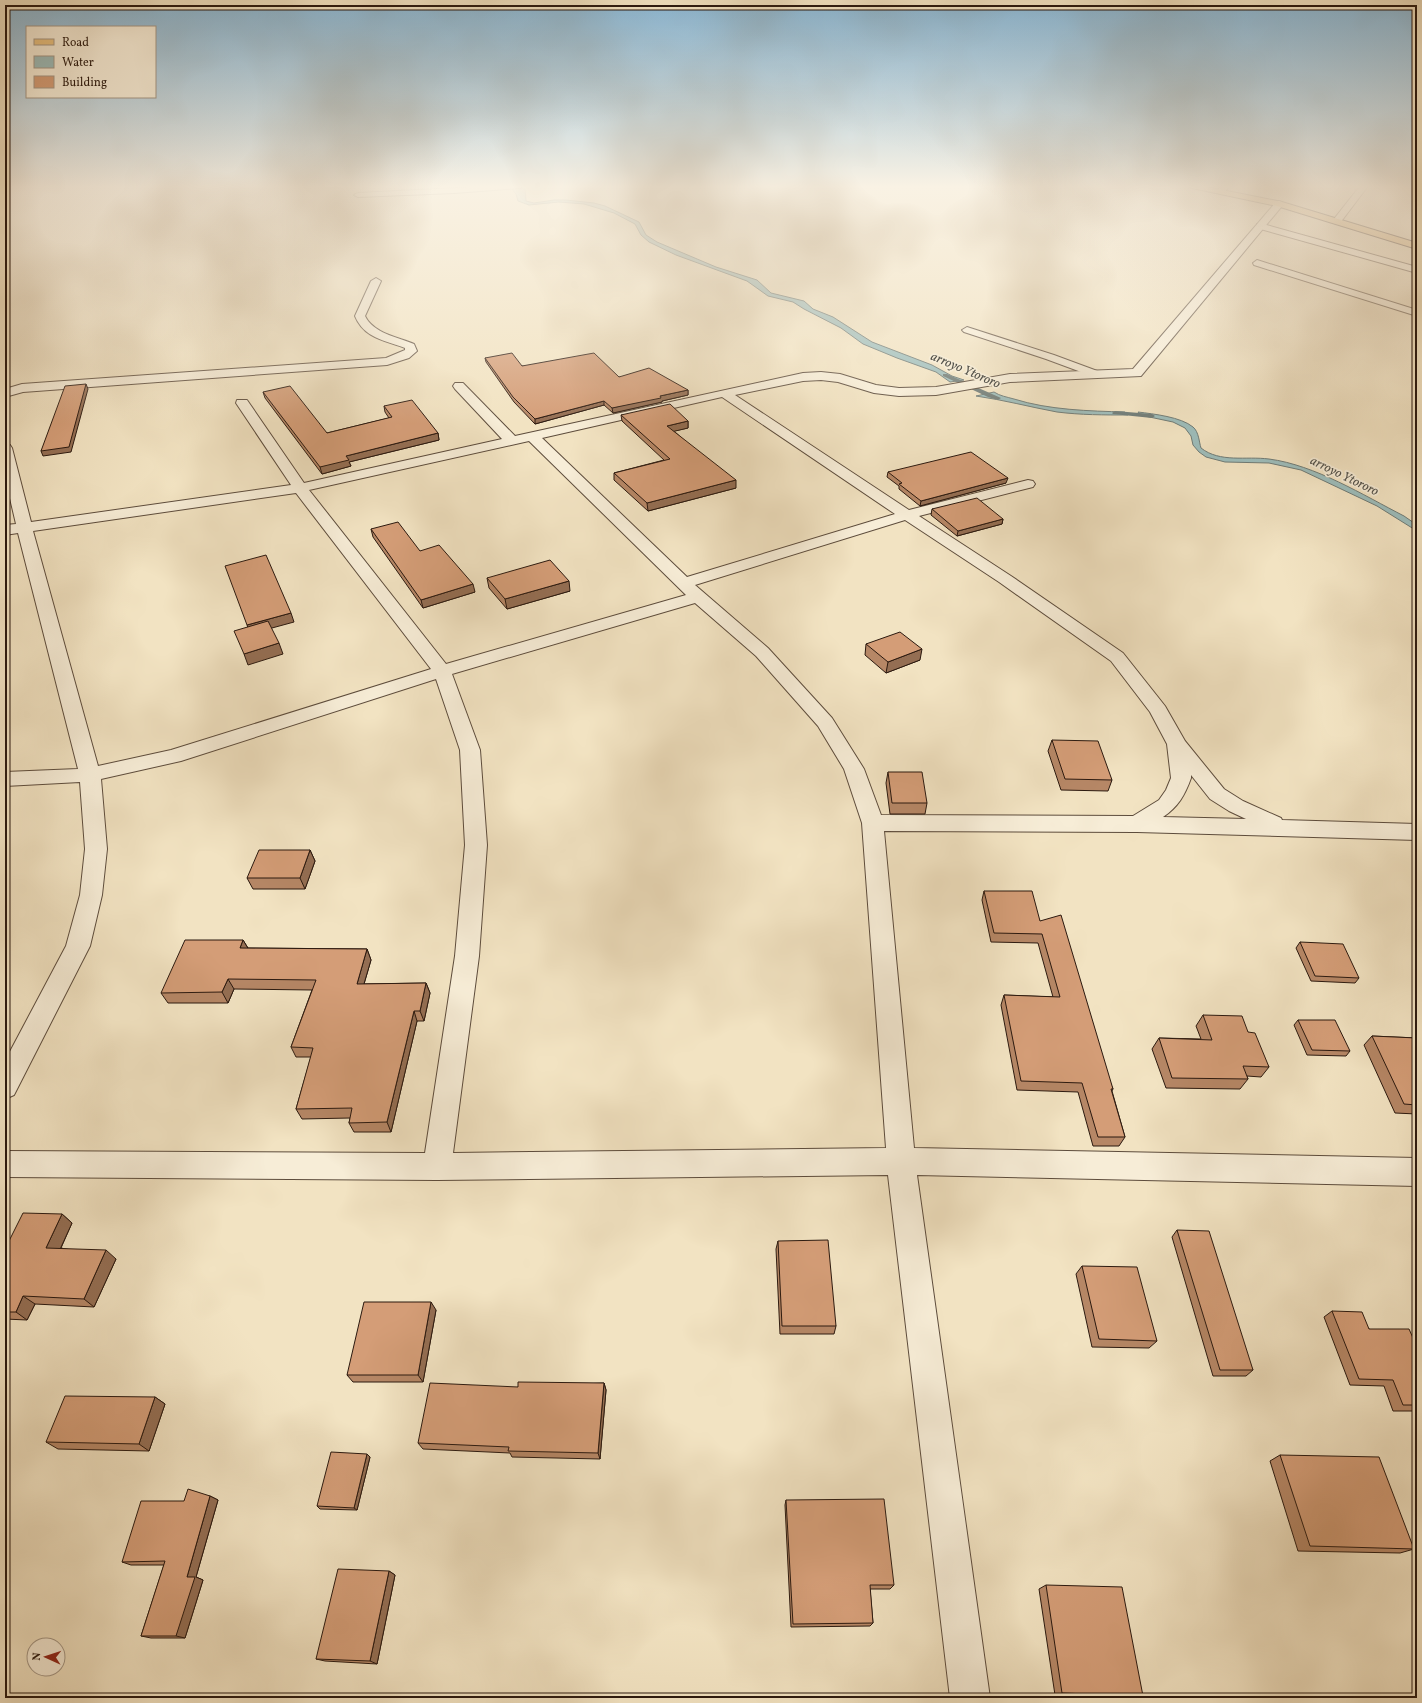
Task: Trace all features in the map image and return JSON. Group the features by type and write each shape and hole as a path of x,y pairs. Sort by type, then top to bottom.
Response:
{"street":[{"path":"15,529 300,488 724,393 803,377 821,376 840,378 874,389 899,392 943,389 1010,378 1137,372 1227,265"},
{"path":"5,393 22,388 387,361 405,355 411,351 410,346 374,332 364,325 360,316 376,281"},
{"path":"460,386 512,441"},
{"path":"724,393 1006,579 1117,657 1158,710 1177,744 1217,794 1236,806 1284,827"},
{"path":"242,403 300,488 442,671 470,750 476,845 467,956 437,1167"},
{"path":"532,436 698,597 762,652 825,722 854,769 873,823 900,1161 970,1698"},
{"path":"5,448 15,529 90,775 96,849 91,895 78,946 7,1081"},
{"path":"684,583 907,515 1028,484"},
{"path":"5,779 90,775 174,756 442,671 698,597"},
{"path":"1137,824 1166,805 1176,792 1181,778 1177,744"},
{"path":"873,823 1137,824 1417,832"},
{"path":"5,1164 437,1167 900,1161 1417,1172"}],"lane":[{"path":"1267,265 1417,313"},
{"path":"1401,265 1417,270"},
{"path":"967,330 1050,357 1096,374"}],"water":[{"path":"705,265 712,265 757,280 771,293 804,301 813,309 833,317 872,342 932,365 952,376 964,380 950,382 936,372 863,344 841,328 793,302 768,296 747,281"},
{"path":"994,392 1041,406 1125,412 1128,415 1057,412 976,396"},
{"path":"1138,412 1167,416 1188,424 1193,427 1196,432 1201,448 1216,456 1269,459 1304,467 1321,474 1404,516 1417,525 1417,531 1377,506 1301,470 1269,463 1225,462 1206,457 1193,445 1191,436 1185,428 1173,422 1140,415"}],"building":[{"path":"512,353 522,366 594,353 619,377 649,368 688,390 660,396 661,398 612,408 604,401 535,419 513,397 485,358"},
{"path":"86,384 69,447 41,451 65,386"},
{"path":"290,386 327,433 392,417 384,406 412,400 438,433 346,456 349,460 320,467 263,392"},
{"path":"670,404 688,421 667,426 736,480 647,503 614,473 670,459 621,415"},
{"path":"971,452 1008,478 921,501 899,484 902,483 888,472"},
{"path":"977,498 1003,519 958,531 932,509"},
{"path":"398,522 420,551 439,545 473,584 421,600 371,529"},
{"path":"266,555 291,613 247,625 225,566"},
{"path":"550,560 569,581 505,599 487,578"},
{"path":"268,621 279,643 244,654 234,631"},
{"path":"900,632 922,649 888,662 866,644"},
{"path":"1052,740 1098,741 1112,780 1065,779"},
{"path":"888,772 922,772 927,803 892,803"},
{"path":"259,850 310,850 300,878 247,878"},
{"path":"984,891 1032,891 1040,921 1061,915 1113,1089 1111,1089 1125,1137 1098,1137 1082,1083 1021,1081 1004,995 1060,997 1042,934 994,933"},
{"path":"185,940 243,940 240,948 367,949 357,984 426,983 420,1011 414,1011 387,1122 349,1123 352,1108 296,1109 313,1048 291,1047 316,980 228,979 222,992 161,993"},
{"path":"1300,942 1343,944 1359,978 1315,976"},
{"path":"1203,1015 1242,1016 1248,1032 1255,1033 1269,1067 1243,1066 1248,1079 1172,1078 1159,1038 1212,1040"},
{"path":"1298,1020 1335,1020 1350,1051 1312,1050"},
{"path":"1372,1036 1417,1038 1417,1105 1404,1104"},
{"path":"23,1213 62,1214 46,1248 106,1250 84,1299 23,1296 16,1312 5,1312 5,1249"},
{"path":"1177,1230 1209,1231 1253,1370 1220,1370"},
{"path":"828,1240 836,1326 782,1326 778,1241"},
{"path":"1082,1266 1137,1267 1157,1341 1099,1339"},
{"path":"364,1302 431,1302 418,1375 347,1375"},
{"path":"1332,1311 1362,1312 1369,1329 1409,1329 1417,1347 1417,1405 1403,1405 1393,1380 1359,1379"},
{"path":"518,1382 604,1383 598,1453 508,1451 509,1447 418,1443 430,1383 518,1387"},
{"path":"65,1396 155,1397 139,1444 46,1442"},
{"path":"331,1452 367,1454 354,1508 317,1506"},
{"path":"1280,1455 1379,1457 1414,1549 1310,1546"},
{"path":"188,1489 210,1496 187,1577 195,1577 176,1636 141,1636 165,1561 122,1562 141,1501 184,1501"},
{"path":"884,1499 894,1585 870,1585 873,1623 793,1624 786,1500"},
{"path":"338,1569 389,1571 370,1661 316,1659"},
{"path":"1046,1585 1122,1587 1143,1696 1062,1693"}],"waterway":[{"name":"arroyo Ytororo","path":"945,375 990,396 998,398"},
{"name":"arroyo Ytororo","path":"1115,413 1152,416"}]}
